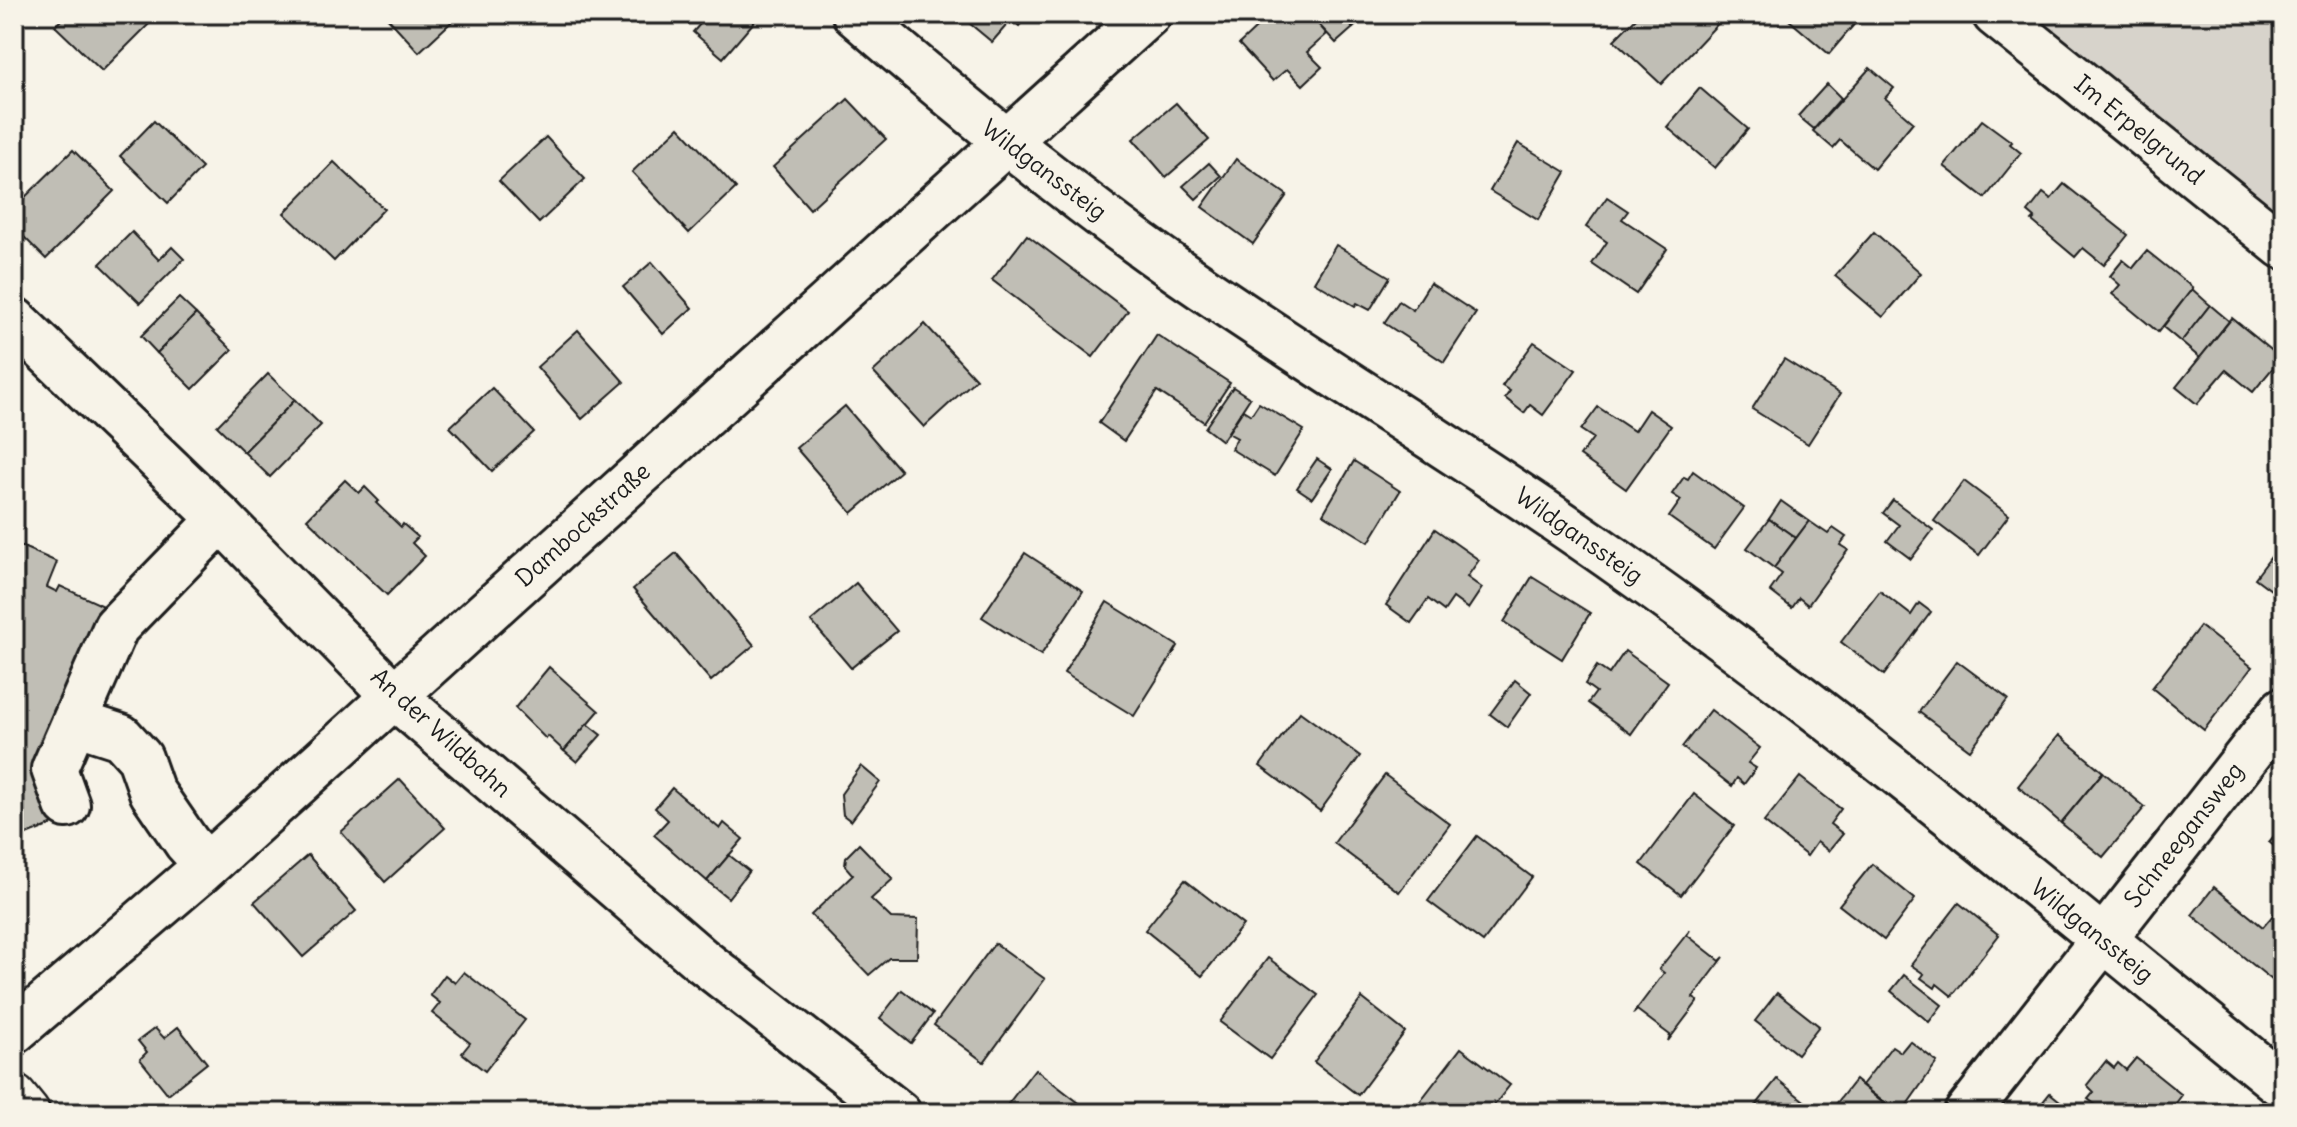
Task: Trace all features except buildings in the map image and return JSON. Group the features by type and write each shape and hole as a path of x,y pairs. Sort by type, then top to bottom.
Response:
{"street":[{"name":"Wildganssteig","path":"855,14 1005,142 1178,270 1560,522 1724,639 1903,776 2283,1086"},
{"name":"Dambockstraße","path":"14,1031 207,865 1148,14"},
{"name":"Im Erpelgrund","path":"1995,14 2283,246"},
{"name":"An der Wildbahn","path":"14,320 221,519 394,696 700,959 898,1113"},
{"path":"67,805 54,769 116,627 221,519"},
{"name":"Schneegansweg","path":"1967,1113 2283,710"},
{"path":"75,722 121,737 140,758 152,792 187,843 207,865"},
{"path":"14,1097 27,1113"}],"shaded area":[{"path":"1995,14 2283,14 2283,246"}]}
